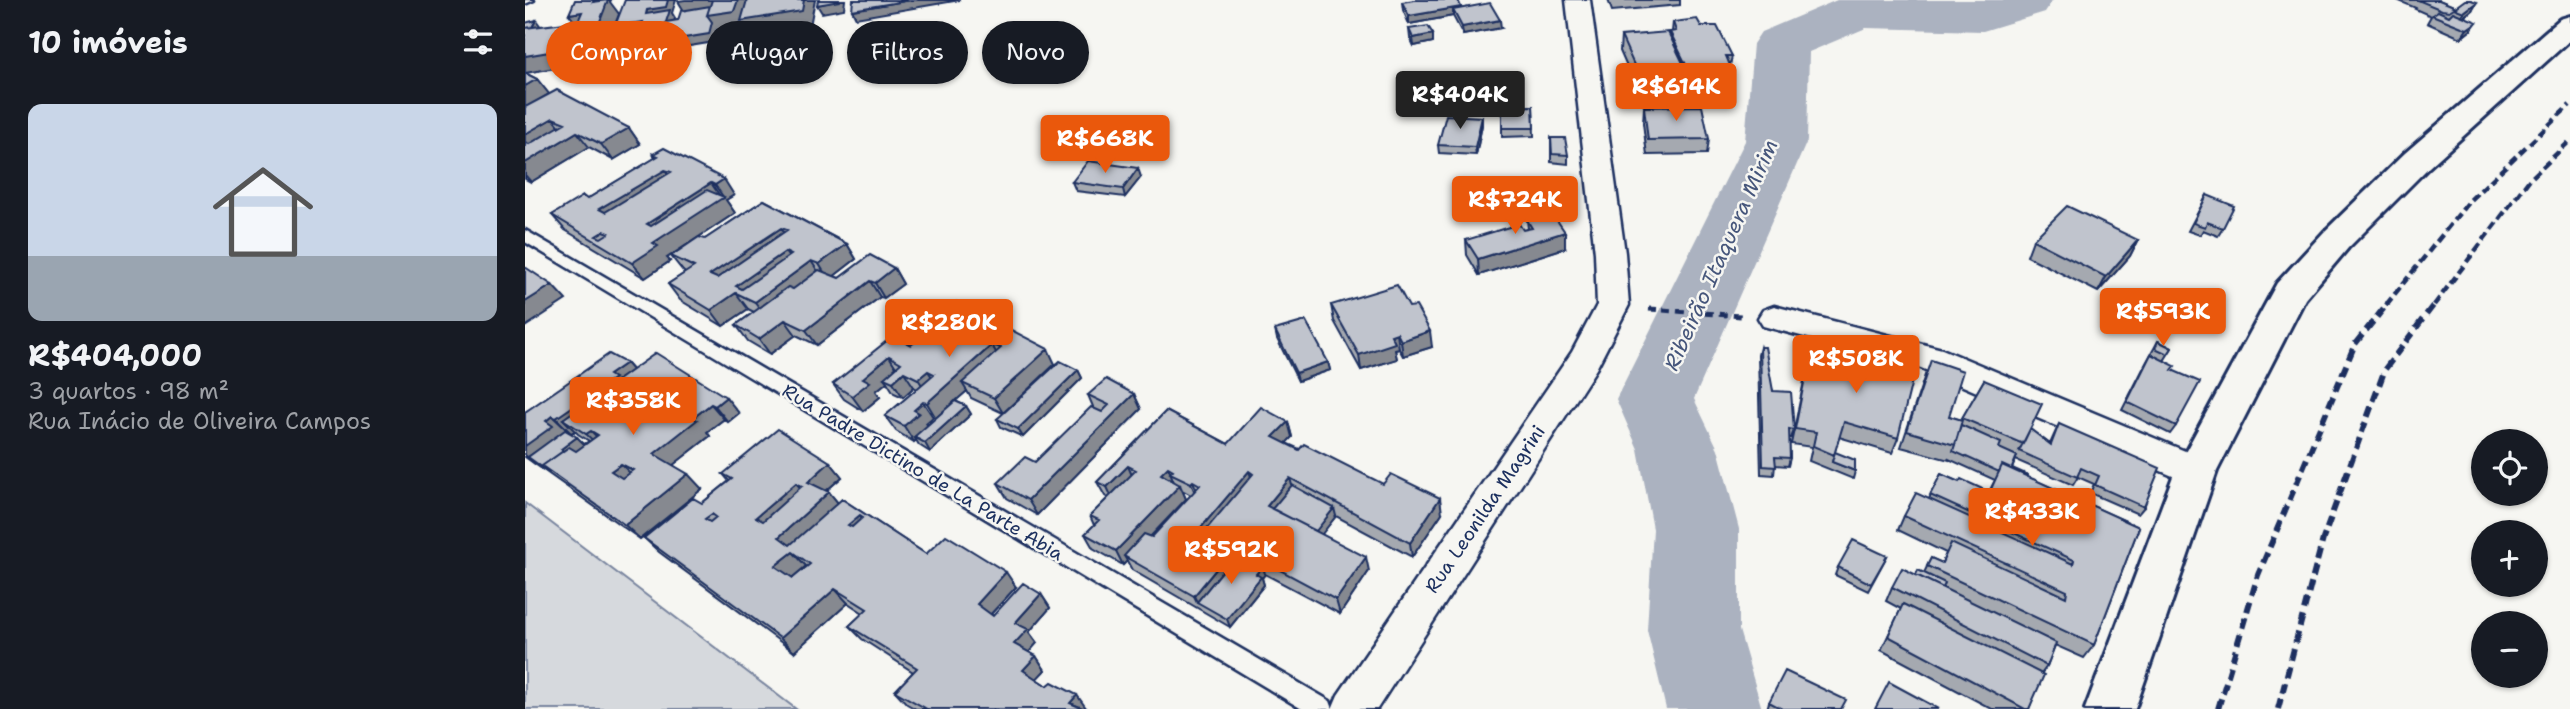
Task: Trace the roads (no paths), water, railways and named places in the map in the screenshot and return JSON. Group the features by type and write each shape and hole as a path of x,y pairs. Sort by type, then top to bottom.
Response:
{"main road":[{"path":"2110,709 2196,471 2290,292 2336,240 2417,160 2570,25"}],"street":[{"name":"Rua Leonilda Magrini","path":"1353,709 1584,360 1629,307 1611,253 1578,0"},
{"path":"1774,318 1930,358 2196,471"}],"lane":[{"name":"Rua Padre Dictino de La Parte Abia","path":"525,235 1322,709"}],"waterway":[{"name":"Ribeirão Itaquera Mirim","path":"1714,709 1693,630 1696,529 1678,449 1655,399 1776,141 1781,44 1858,11 1983,14 2026,0"}],"railway":[{"path":"2386,305 2470,200 2570,105"},
{"path":"2434,305 2529,180 2570,141"},
{"path":"2218,709 2258,575 2355,344 2388,303"},
{"path":"2278,709 2323,539 2385,369 2435,303"}]}
